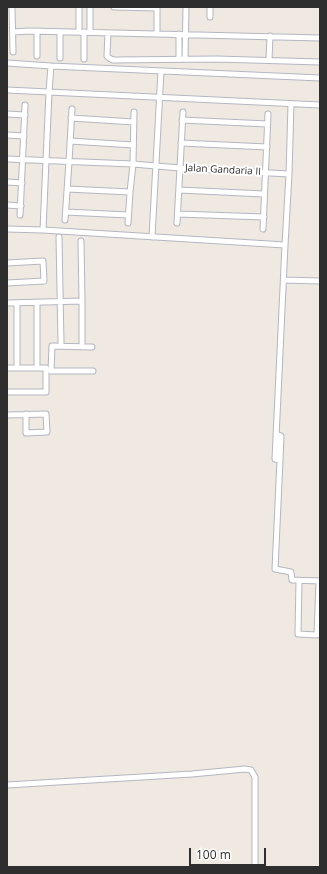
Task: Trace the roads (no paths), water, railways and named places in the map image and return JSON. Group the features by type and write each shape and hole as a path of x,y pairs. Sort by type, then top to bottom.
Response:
{"street":[{"path":"79,7 85,32"},
{"path":"84,59 85,32 90,7"},
{"path":"114,7 157,8 157,34"},
{"path":"186,7 186,59"},
{"path":"210,7 210,17"},
{"path":"10,10 13,32 13,52"},
{"path":"13,32 37,31 320,38"},
{"path":"37,31 37,56"},
{"path":"60,32 60,58"},
{"path":"108,33 108,56 113,60 186,59 320,62"},
{"path":"179,34 179,59"},
{"path":"269,60 270,36"},
{"path":"7,41 13,42"},
{"path":"7,63 320,78"},
{"path":"43,230 51,66"},
{"path":"152,237 161,71"},
{"path":"7,90 320,105"},
{"path":"291,104 275,459 280,460 275,569 291,572 292,580 299,580 319,581 317,635 298,634 299,580"},
{"path":"20,215 26,105"},
{"path":"65,220 72,109"},
{"path":"128,223 133,164 134,112"},
{"path":"177,223 183,112"},
{"path":"7,114 25,115"},
{"path":"263,229 268,114"},
{"path":"71,118 134,122"},
{"path":"182,120 268,124"},
{"path":"7,135 24,136"},
{"path":"70,141 133,145"},
{"path":"181,143 267,147"},
{"name":"Jalan Gandaria II","path":"7,159 133,164 289,174"},
{"path":"7,182 22,183"},
{"path":"67,189 130,192"},
{"path":"179,190 264,194"},
{"path":"7,205 21,206"},
{"path":"66,212 128,215"},
{"path":"178,214 264,217"},
{"path":"7,229 285,244"},
{"path":"59,237 61,343"},
{"path":"81,240 82,343"},
{"path":"7,263 44,262 44,281 7,283"},
{"path":"284,280 320,281"},
{"path":"7,303 82,301"},
{"path":"37,302 37,364"},
{"path":"17,303 17,364"},
{"path":"7,392 46,392 52,346 92,347"},
{"path":"7,368 93,371"},
{"path":"7,415 26,414 46,414 46,432 26,433 26,414"},
{"path":"7,785 192,774 245,769 251,770 255,777 255,867"}]}
